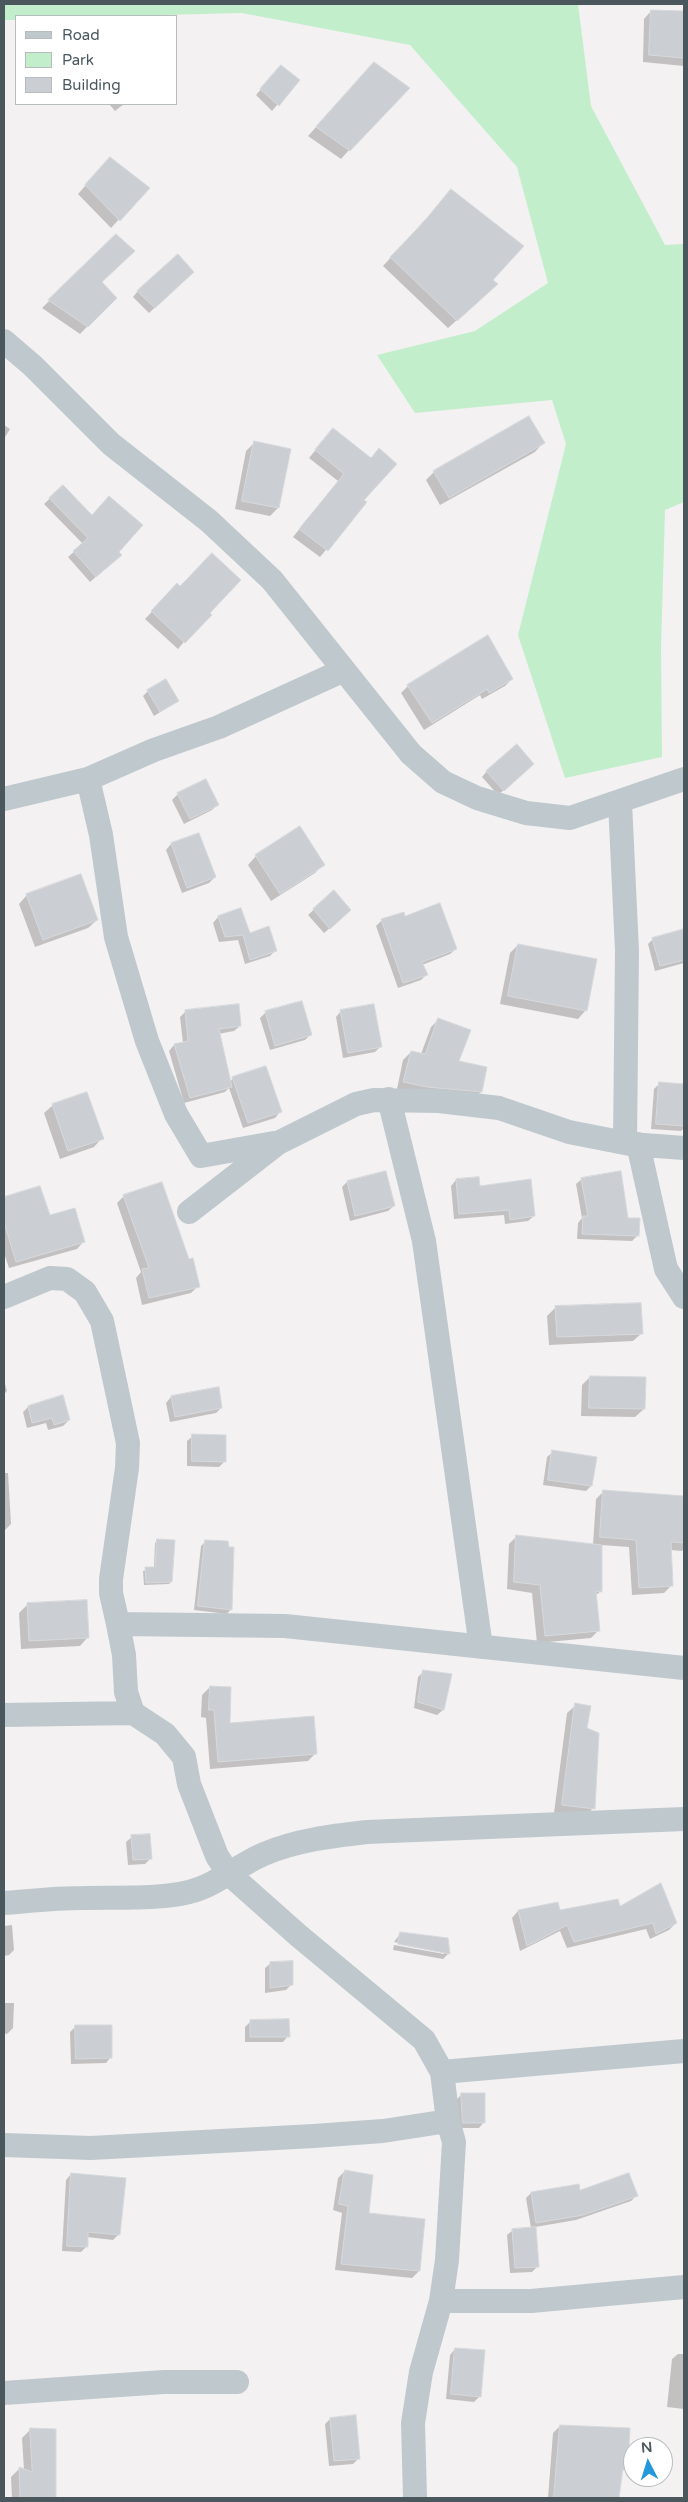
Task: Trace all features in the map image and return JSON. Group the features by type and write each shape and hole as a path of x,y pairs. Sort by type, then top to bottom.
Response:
{"street":[{"path":"4,341 33,366 111,444 209,521 272,580 412,754 443,782 477,798 526,813 570,818 684,779"},
{"path":"4,799 88,779 154,750 219,727 344,670"},
{"path":"88,779 101,835 116,937 147,1041 176,1114 201,1156 278,1142"},
{"path":"620,802 627,951 632,1144 666,1269 684,1297"},
{"path":"389,1099 424,1241 481,1647"},
{"path":"189,1212 278,1142 356,1104 389,1099 439,1101 499,1108 569,1132 632,1144 684,1148"},
{"path":"4,1297 50,1278 67,1279 85,1292 102,1321 128,1443 127,1468 110,1580 124,1655 126,1692 133,1713"},
{"path":"118,1624 286,1626 684,1668"},
{"path":"4,1715 133,1713 165,1734 184,1757 189,1784 217,1856 228,1873 298,1936 424,2040 442,2072 448,2121 454,2142 446,2260 441,2301 420,2372 412,2423 415,2498"},
{"path":"4,1903 76,1898 161,1896 207,1887 228,1873 262,1855 291,1844 324,1837 377,1832 684,1819"},
{"path":"442,2072 684,2051"},
{"path":"4,2145 91,2148 314,2136 383,2131 448,2121"},
{"path":"441,2301 531,2301 684,2287"},
{"path":"4,2393 164,2382 237,2382"}],"green space":[{"path":"4,4 578,4 591,106 665,245 684,244 684,502 665,510 661,647 662,757 565,778 518,635 566,444 552,400 415,413 377,355 475,331 548,283 517,167 410,45 242,13 15,15 15,20 4,20"}],"building":[{"path":"651,10 684,11 684,58 649,55"},
{"path":"374,62 410,88 350,151 316,127"},
{"path":"281,65 300,80 279,106 260,89"},
{"path":"110,157 150,188 120,221 85,185"},
{"path":"451,189 524,246 493,280 498,284 457,321 390,257 423,223"},
{"path":"116,234 135,251 102,282 117,298 88,327 48,300"},
{"path":"178,254 194,272 155,308 137,291"},
{"path":"529,416 545,443 449,498 433,471"},
{"path":"333,428 371,458 379,448 397,464 364,500 367,502 328,551 299,529 344,474 315,450"},
{"path":"254,441 291,449 279,508 242,501"},
{"path":"63,485 92,515 109,496 143,525 119,552 122,555 96,577 73,551 88,538 49,498"},
{"path":"212,553 241,580 210,613 212,615 185,643 151,611 177,583 180,586"},
{"path":"488,635 513,679 489,693 487,689 432,723 407,685"},
{"path":"166,679 179,701 160,712 147,690"},
{"path":"517,744 534,764 504,791 486,771"},
{"path":"206,779 219,805 190,819 177,793"},
{"path":"300,826 325,865 280,894 255,855"},
{"path":"199,833 216,877 187,888 171,843"},
{"path":"81,874 98,920 43,940 26,894"},
{"path":"334,890 351,910 330,929 313,909"},
{"path":"440,903 457,949 422,962 428,975 403,983 381,919 404,912 405,916"},
{"path":"241,908 250,933 269,926 277,951 250,960 243,935 225,937 218,916"},
{"path":"684,929 684,960 660,966 652,938"},
{"path":"518,944 597,959 587,1011 508,996"},
{"path":"302,1001 312,1035 275,1046 265,1011"},
{"path":"239,1004 241,1026 219,1029 232,1087 190,1098 174,1044 188,1041 185,1010"},
{"path":"374,1004 382,1047 348,1053 340,1010"},
{"path":"438,1018 471,1030 459,1061 487,1067 482,1092 427,1087 403,1082 411,1051 425,1054"},
{"path":"266,1066 282,1112 248,1123 232,1077"},
{"path":"659,1082 684,1084 684,1126 656,1124"},
{"path":"87,1092 104,1139 68,1151 52,1104"},
{"path":"386,1171 395,1206 355,1216 347,1181"},
{"path":"621,1171 628,1218 640,1218 639,1236 582,1234 583,1216 588,1216 581,1178"},
{"path":"479,1177 480,1186 531,1179 535,1216 510,1220 509,1210 459,1214 456,1179"},
{"path":"162,1182 189,1259 193,1258 200,1287 149,1298 142,1269 149,1268 123,1195"},
{"path":"40,1186 50,1215 75,1208 85,1242 16,1262 4,1222 4,1197"},
{"path":"641,1303 643,1334 557,1337 555,1306"},
{"path":"590,1376 646,1377 645,1409 589,1408"},
{"path":"219,1387 222,1408 175,1417 171,1396"},
{"path":"63,1395 70,1420 54,1425 52,1418 32,1423 28,1406"},
{"path":"192,1434 226,1435 226,1462 192,1461"},
{"path":"552,1450 597,1457 592,1486 548,1480"},
{"path":"603,1490 684,1496 684,1543 671,1542 673,1586 639,1588 636,1540 600,1537"},
{"path":"516,1535 602,1545 602,1592 596,1591 600,1631 545,1636 540,1585 514,1582"},
{"path":"157,1539 175,1540 172,1582 146,1583 145,1567 155,1567"},
{"path":"205,1540 228,1541 229,1547 234,1547 232,1610 198,1606"},
{"path":"87,1600 89,1638 29,1641 27,1603"},
{"path":"423,1670 452,1674 444,1710 418,1702"},
{"path":"210,1686 231,1687 230,1723 314,1716 317,1754 218,1762 214,1710 209,1710"},
{"path":"575,1703 591,1706 587,1728 599,1733 595,1809 562,1805"},
{"path":"150,1834 152,1859 133,1860 131,1835"},
{"path":"661,1883 677,1923 656,1934 653,1923 574,1942 567,1925 527,1946 518,1910 558,1902 560,1910 618,1899 620,1906"},
{"path":"400,1932 448,1938 450,1954 398,1944"},
{"path":"293,1961 293,1985 270,1988 270,1962"},
{"path":"289,2019 290,2037 250,2037 250,2020"},
{"path":"75,2025 112,2025 112,2058 76,2059"},
{"path":"461,2093 485,2093 485,2123 463,2123"},
{"path":"345,2170 373,2175 369,2213 425,2219 420,2271 341,2264 348,2206 339,2204"},
{"path":"71,2173 126,2178 120,2235 88,2232 88,2247 67,2246"},
{"path":"629,2173 638,2196 583,2215 536,2223 531,2192 579,2184 580,2190"},
{"path":"536,2227 539,2267 515,2268 512,2229"},
{"path":"455,2348 485,2350 481,2397 451,2394"},
{"path":"356,2415 360,2459 334,2461 330,2418"},
{"path":"560,2425 630,2428 630,2437 623,2437 623,2468 619,2498 554,2498"},
{"path":"30,2428 56,2429 56,2498 20,2498 19,2467 32,2472"}]}
